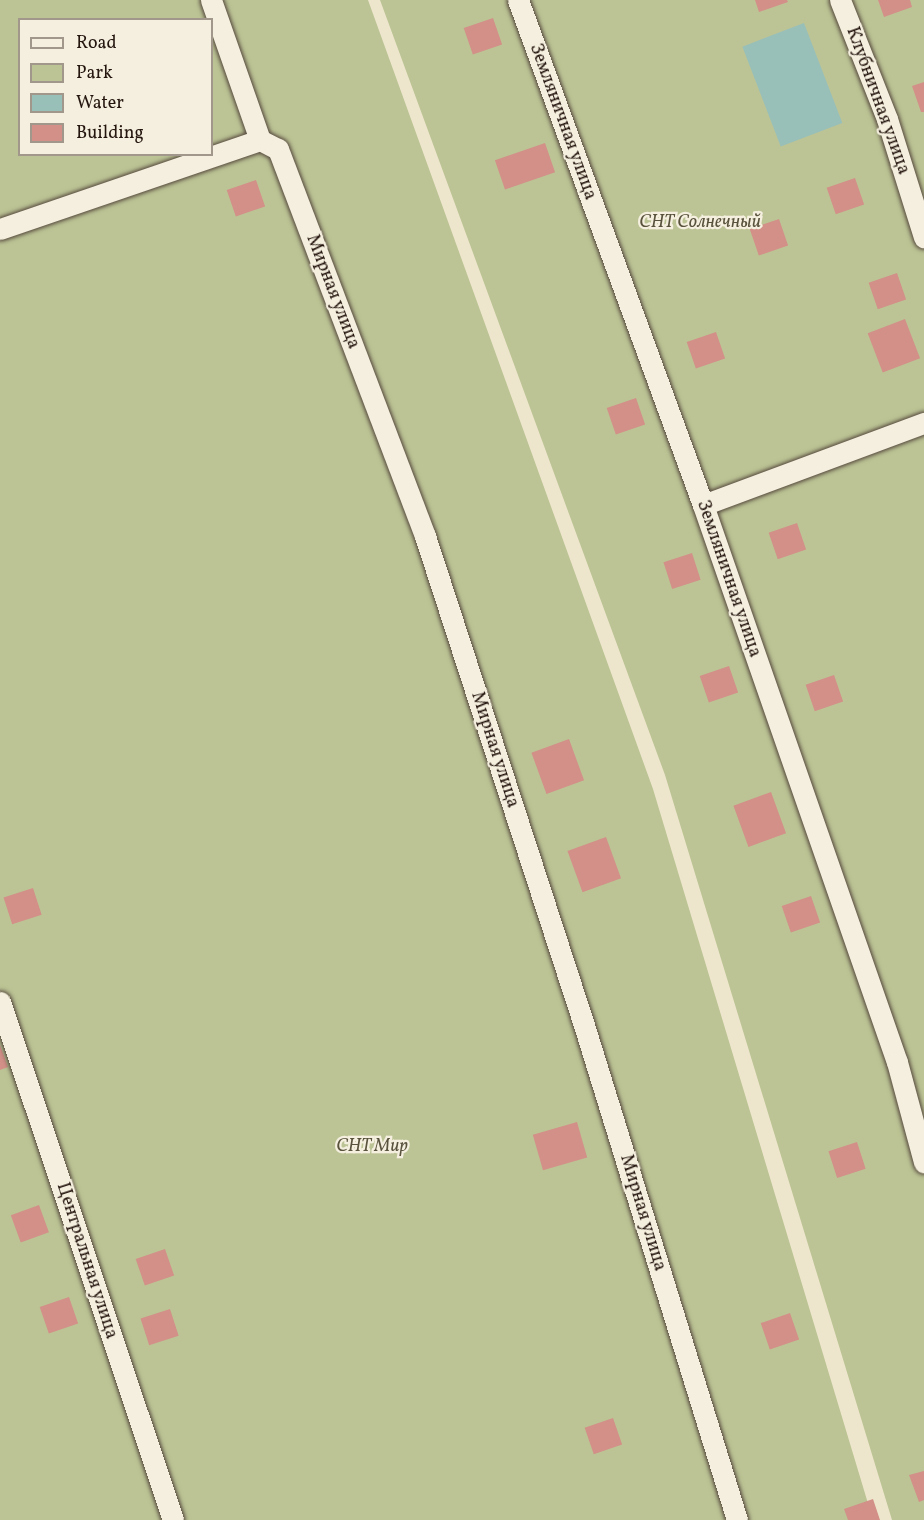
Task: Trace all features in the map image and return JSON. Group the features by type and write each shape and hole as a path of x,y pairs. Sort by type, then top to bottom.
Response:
{"street":[{"path":"211,0 260,140 213,156"},
{"name":"Земляничная улица","path":"518,0 703,505 897,1062 924,1162"},
{"name":"Клубничная улица","path":"840,0 887,119 924,237"},
{"name":"Мирная улица","path":"260,140 278,149 425,536 584,1025 736,1520"},
{"path":"1,226 212,156"},
{"path":"703,505 924,423"},
{"name":"Центральная улица","path":"0,1002 173,1520"}],"green space":[{"name":"СНТ Мир","path":"0,0 368,0 653,789 873,1520 0,1520"},
{"name":"СНТ Солнечный","path":"380,0 924,0 924,1520 892,1520 665,775"}],"water":[{"path":"804,23 842,123 781,147 742,47"}],"building":[{"path":"755,0 787,0 788,2 759,12"},
{"path":"878,0 910,0 912,7 884,17"},
{"path":"493,18 502,44 473,55 464,28"},
{"path":"924,82 924,112 921,112 912,86"},
{"path":"545,143 555,172 505,190 495,160"},
{"path":"855,178 864,204 836,214 827,188"},
{"path":"256,180 265,206 236,217 227,190"},
{"path":"779,219 788,245 759,256 750,229"},
{"path":"897,273 906,299 878,309 869,283"},
{"path":"905,319 920,358 883,373 868,333"},
{"path":"716,332 725,358 696,369 687,342"},
{"path":"636,398 645,424 616,435 607,408"},
{"path":"797,523 806,549 778,559 769,533"},
{"path":"692,553 701,580 672,589 663,562"},
{"path":"729,666 738,692 709,703 700,676"},
{"path":"834,675 843,701 815,711 806,685"},
{"path":"569,739 584,780 546,794 531,753"},
{"path":"771,792 786,833 748,847 733,806"},
{"path":"606,837 621,878 583,892 567,851"},
{"path":"33,888 42,915 12,924 4,898"},
{"path":"811,896 820,922 791,933 782,906"},
{"path":"0,1045 8,1067 0,1070"},
{"path":"577,1122 587,1158 543,1170 533,1135"},
{"path":"857,1142 866,1169 837,1178 828,1151"},
{"path":"39,1205 49,1232 21,1243 11,1215"},
{"path":"165,1249 174,1275 145,1286 136,1259"},
{"path":"69,1297 78,1323 49,1334 40,1307"},
{"path":"170,1309 179,1336 149,1345 141,1319"},
{"path":"790,1313 799,1339 770,1350 761,1323"},
{"path":"613,1418 622,1444 594,1454 585,1428"},
{"path":"924,1471 924,1500 919,1502 909,1475"},
{"path":"873,1499 880,1520 848,1520 844,1509"}]}
